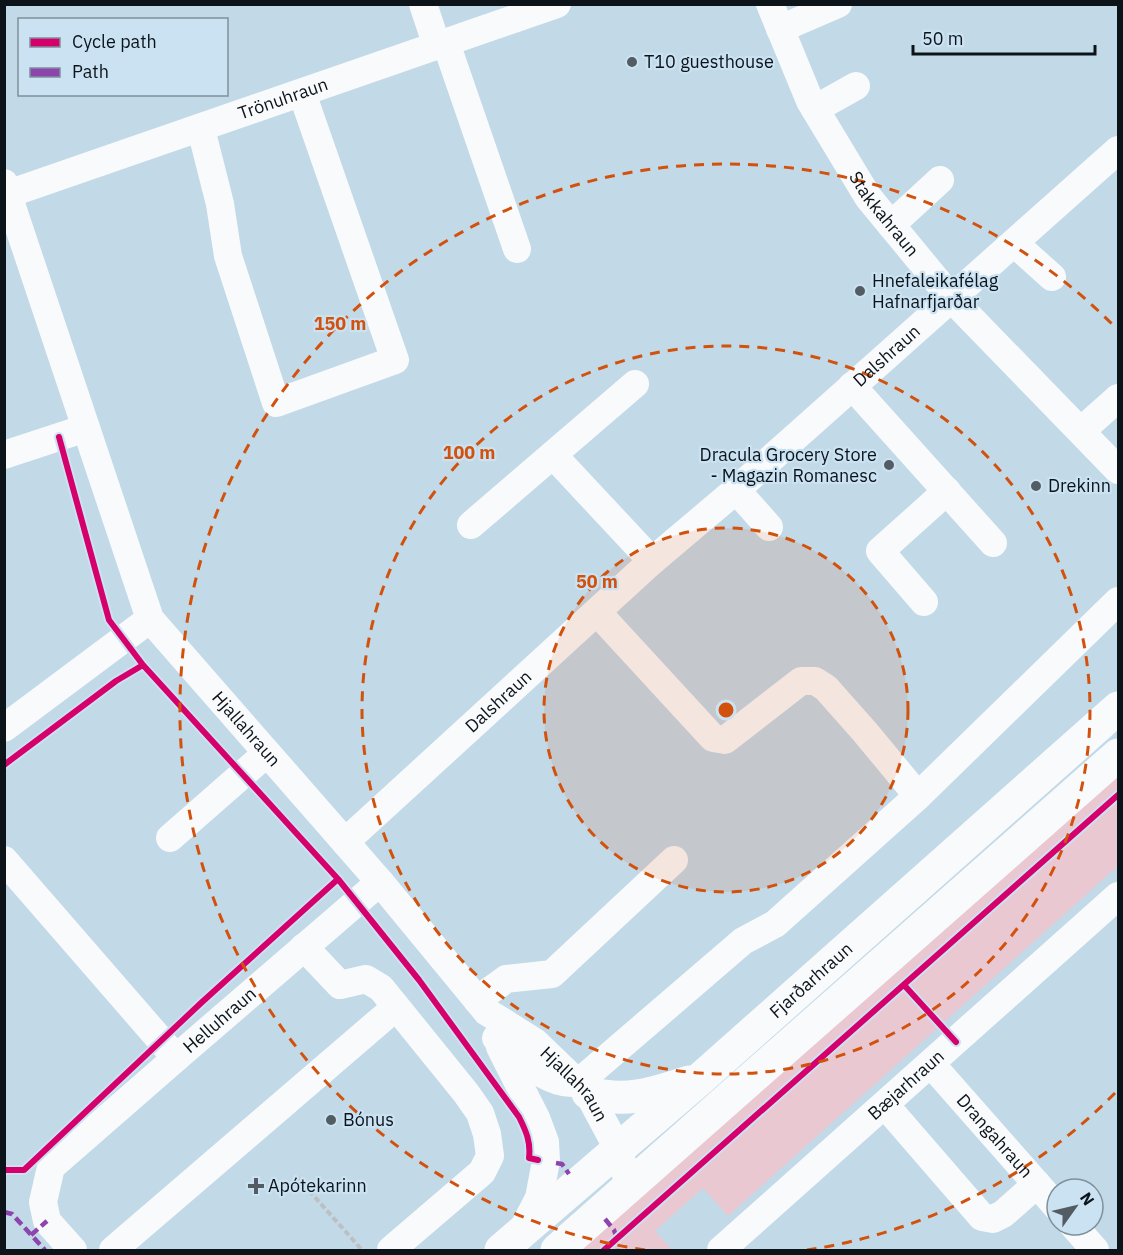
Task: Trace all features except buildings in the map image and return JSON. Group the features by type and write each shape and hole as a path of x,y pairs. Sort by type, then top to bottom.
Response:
{"main road":[{"name":"Fjarðarhraun","path":"511,1242 700,1079 1119,708"},
{"name":"Fjarðarhraun","path":"557,1251 1119,755"},
{"path":"584,1087 609,1098 624,1098 650,1094 700,1079"}],"street":[{"path":"423,4 442,45 517,249"},
{"name":"Trönuhraun","path":"6,188 201,129 558,4"},
{"path":"775,17 838,4"},
{"name":"Stakkahraun","path":"775,17 815,109 868,196 952,299 1119,470"},
{"path":"815,109 856,86"},
{"path":"201,129 220,204 228,256 276,403 395,360 302,93"},
{"name":"Dalshraun","path":"345,842 652,561 736,490 1119,150"},
{"path":"891,225 940,180"},
{"name":"Hjallahraun","path":"6,188 13,236 86,428 150,619 380,882 487,1016 535,1042 584,1087 618,1149 630,1188"},
{"path":"1014,243 1052,277"},
{"path":"471,525 635,384"},
{"path":"852,386 993,543"},
{"path":"1081,431 1118,398"},
{"path":"4,455 86,428"},
{"path":"554,455 652,561"},
{"path":"736,490 769,528"},
{"path":"924,602 880,551 947,492"},
{"path":"584,1087 743,941 775,924 918,796 1119,601"},
{"path":"597,612 713,738 725,740 801,681 815,681 826,688 918,796"},
{"path":"4,728 150,619"},
{"path":"170,838 267,753"},
{"name":"Helluhraun","path":"4,860 176,1058 380,882"},
{"path":"511,1242 539,1198 546,1161 546,1142 487,1016 506,979 552,974 674,860"},
{"name":"Bæjarhraun","path":"721,1251 1119,896"},
{"path":"304,948 340,985 366,979 381,988 466,1093 480,1113 487,1134 490,1156 482,1172 391,1251"},
{"path":"112,1251 396,1007"},
{"path":"73,1251 47,1221 43,1202 51,1167 176,1058"},
{"name":"Drangahraun","path":"931,1064 1045,1194"},
{"path":"885,1105 982,1217 993,1219 1003,1214 1037,1185"},
{"path":"1083,1237 1095,1251"}],"path":[{"path":"297,1177 362,1251"},
{"path":"610,1245 626,1231"},
{"path":"617,1239 618,1251"}],"shaded area":[{"path":"4,5 1118,5 1118,1250 5,1250"},
{"path":"1118,770 1118,866 728,1216 703,1188 655,1231 672,1250 581,1250"}],"marked path":[{"path":"556,1163 562,1164 569,1174"},
{"path":"4,1212 12,1214 45,1250"},
{"path":"605,1219 614,1230 617,1239"},
{"path":"31,1235 47,1221"}],"cycle path":[{"path":"59,437 109,620 143,665 338,879 419,980 519,1117 527,1137 529,1158 538,1160"},
{"path":"4,765 116,681 143,665"},
{"path":"604,1250 1118,795"},
{"path":"4,1170 24,1170 201,1003 338,879"},
{"path":"904,985 956,1042"}],"place":[{"name":"T10 guesthouse","path":"632,62"},
{"name":"Hnefaleikafélag Hafnarfjarðar","path":"860,291"},
{"name":"Dracula Grocery Store - Magazin Romanesc","path":"889,465"},
{"name":"Drekinn","path":"1036,486"},
{"name":"Bónus","path":"331,1120"},
{"name":"Apótekarinn","path":"256,1186"}]}
